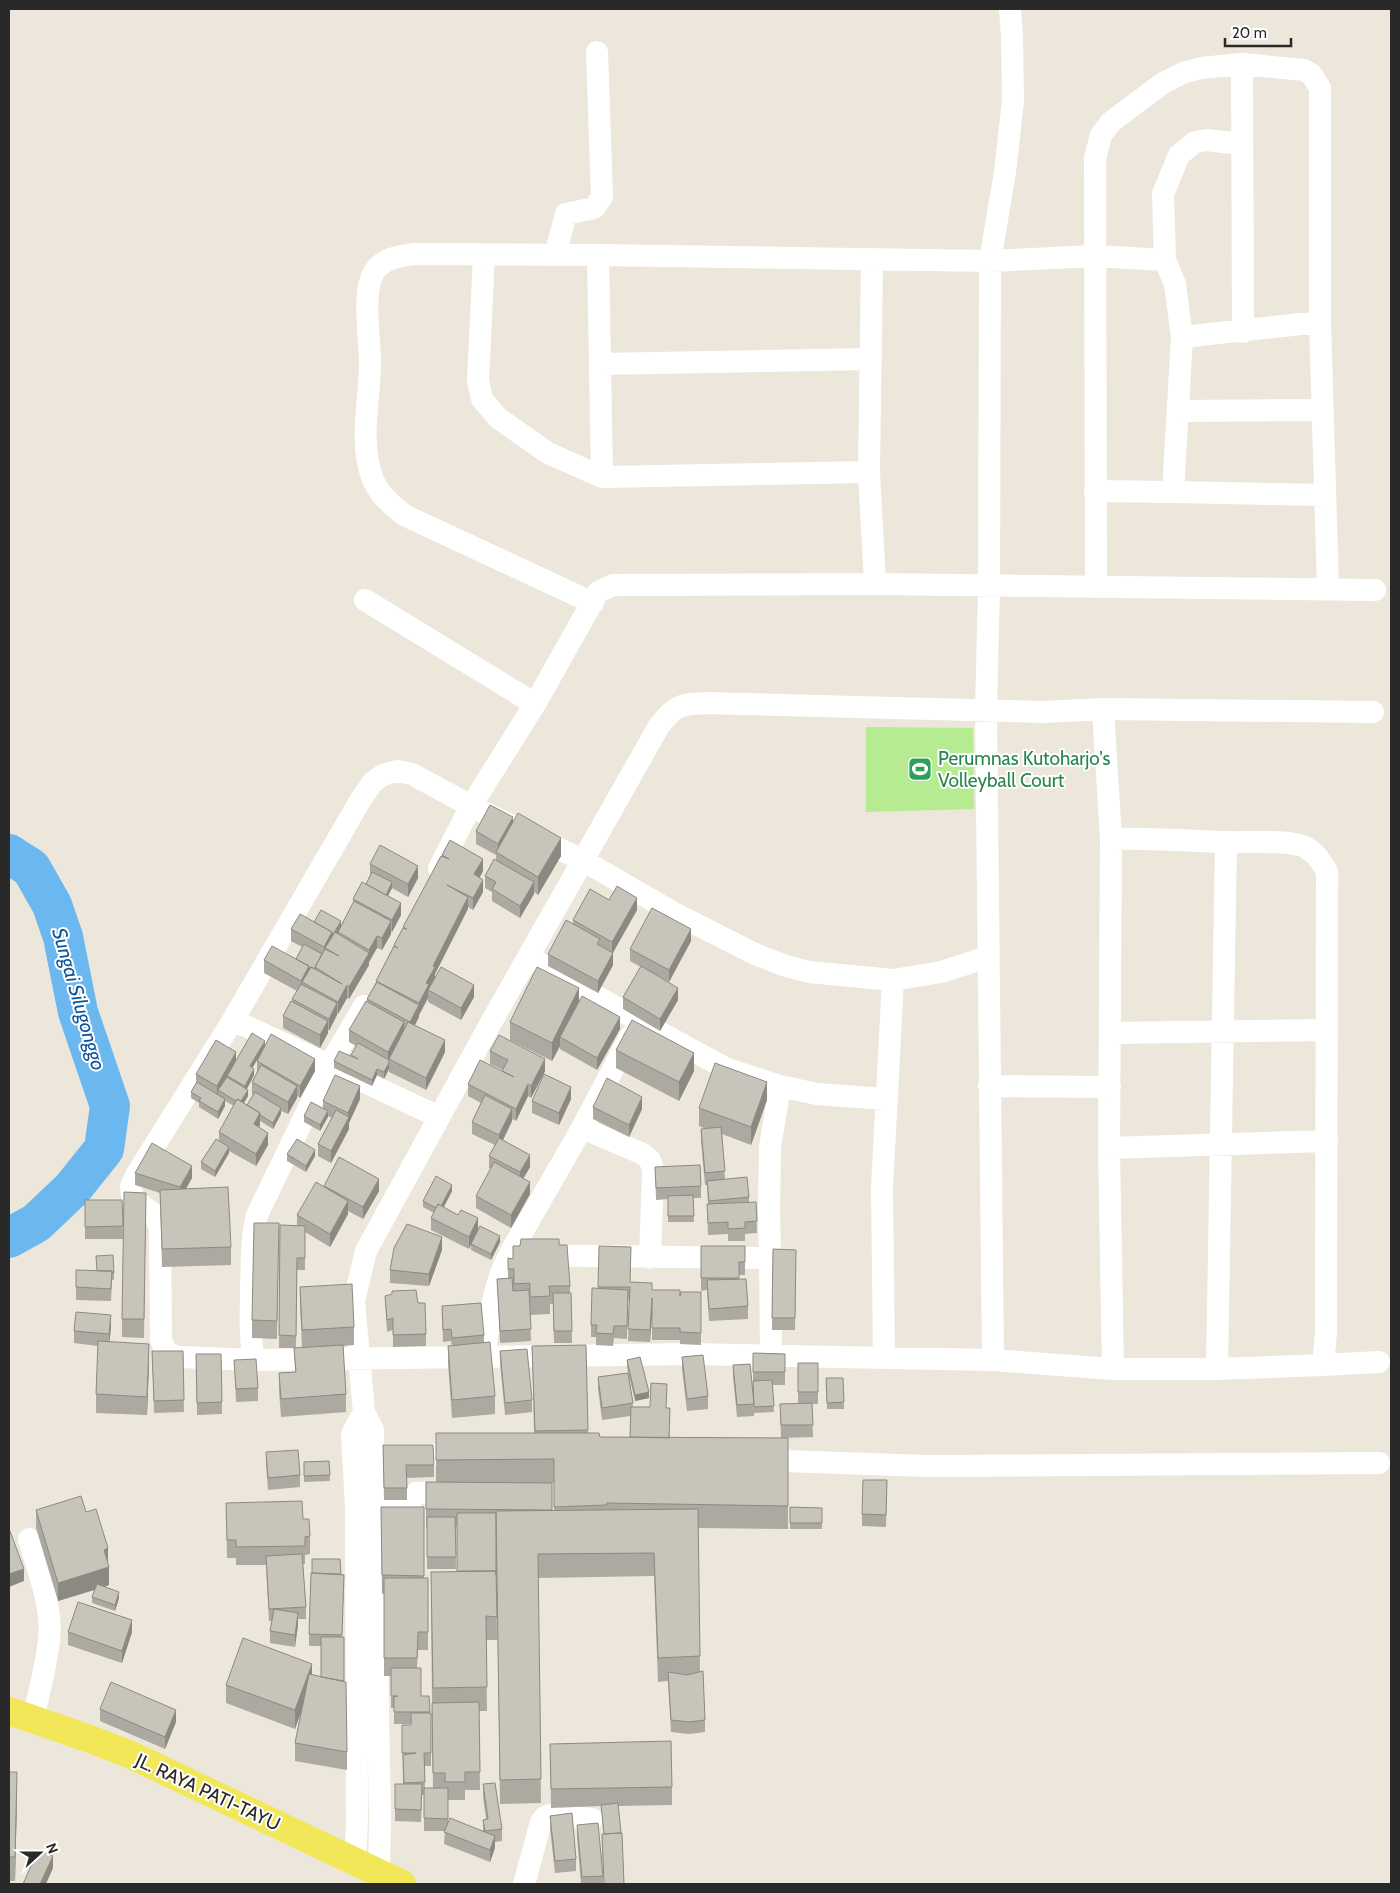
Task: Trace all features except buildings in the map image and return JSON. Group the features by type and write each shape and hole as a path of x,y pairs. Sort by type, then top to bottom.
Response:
{"main road":[{"name":"JL. RAYA PATI-TAYU","path":"21,1715 131,1755 379,1873"}],"street":[{"path":"992,1360 986,710 989,586 990,261 1005,172 1013,101 1010,9"},
{"path":"555,255 566,214 594,208 602,198 597,52"},
{"path":"1242,64 1243,332"},
{"path":"1096,586 1096,159 1101,135 1111,122 1163,83 1183,73 1201,68 1242,64 1304,70 1312,75 1320,88 1320,322 1328,589"},
{"path":"1173,492 1182,337 1176,284 1165,260 1164,194 1179,155 1195,142 1206,140 1242,144"},
{"path":"593,603 404,515 377,491 370,473 366,445 370,366 367,303 374,273 385,261 398,256 414,254 990,261 1095,256 1165,260"},
{"path":"484,255 478,380 482,399 498,418 548,453 602,477 869,472"},
{"path":"598,255 602,477"},
{"path":"872,259 869,472 875,584"},
{"path":"1182,337 1243,332 1320,322"},
{"path":"600,364 871,359"},
{"path":"1178,411 1322,410"},
{"path":"1095,491 1324,495"},
{"path":"430,884 471,806 535,704 598,592 613,585 875,584 1375,590"},
{"path":"364,600 535,704"},
{"path":"379,1873 380,1818 366,1538 364,1455 373,1430 364,1412 354,1301 366,1251 439,1117 584,861 596,836 660,726 671,711 683,705 706,704 1043,712 1103,709 1373,712"},
{"path":"1103,709 1111,839 1109,1148 1113,1370"},
{"path":"988,957 941,972 893,980 809,972 783,965 755,954 674,913 584,861 471,806 412,774 397,771 383,775 373,782 233,1020 131,1186 134,1199 156,1218 160,1228 161,1339 164,1349 170,1355 179,1358 254,1360 692,1354 992,1360 1113,1370 1217,1369 1379,1362"},
{"path":"1111,839 1153,838 1283,843 1303,846 1318,856 1327,872 1326,1333 1323,1364"},
{"path":"1217,1369 1221,1030 1226,842"},
{"path":"529,957 639,1021 727,1069 780,1086 817,1094 886,1099"},
{"path":"884,1358 882,1188 893,980"},
{"path":"254,1360 250,1340 253,1234 257,1215 328,1066 376,987"},
{"path":"233,1020 439,1117"},
{"path":"484,1356 493,1298 499,1275 582,1128 639,1021"},
{"path":"1110,1033 1326,1030"},
{"path":"771,1355 770,1147 780,1086"},
{"path":"990,1086 1110,1087"},
{"path":"582,1128 643,1154 650,1160 653,1170 650,1258"},
{"path":"1109,1148 1327,1141"},
{"path":"509,1256 770,1258"},
{"path":"364,1455 484,1455"},
{"path":"364,1455 376,1510 366,1538"},
{"path":"741,1459 927,1466 1379,1463"},
{"path":"376,1510 403,1510 408,1506 416,1492 474,1493"},
{"path":"21,1715 49,1639 44,1592 29,1539"},
{"path":"524,1884 544,1817 592,1819"}],"green space":[{"name":"Perumnas Kutoharjo's Volleyball Court","path":"866,727 973,728 974,809 866,812"}],"waterway":[{"name":"Sungai Silugonggo","path":"9,854 31,868 52,905 63,937 78,1012 110,1106 104,1149 72,1189 36,1223 9,1238"}],"place":[{"name":"Perumnas Kutoharjo's Volleyball Court","path":"920,769"}]}
